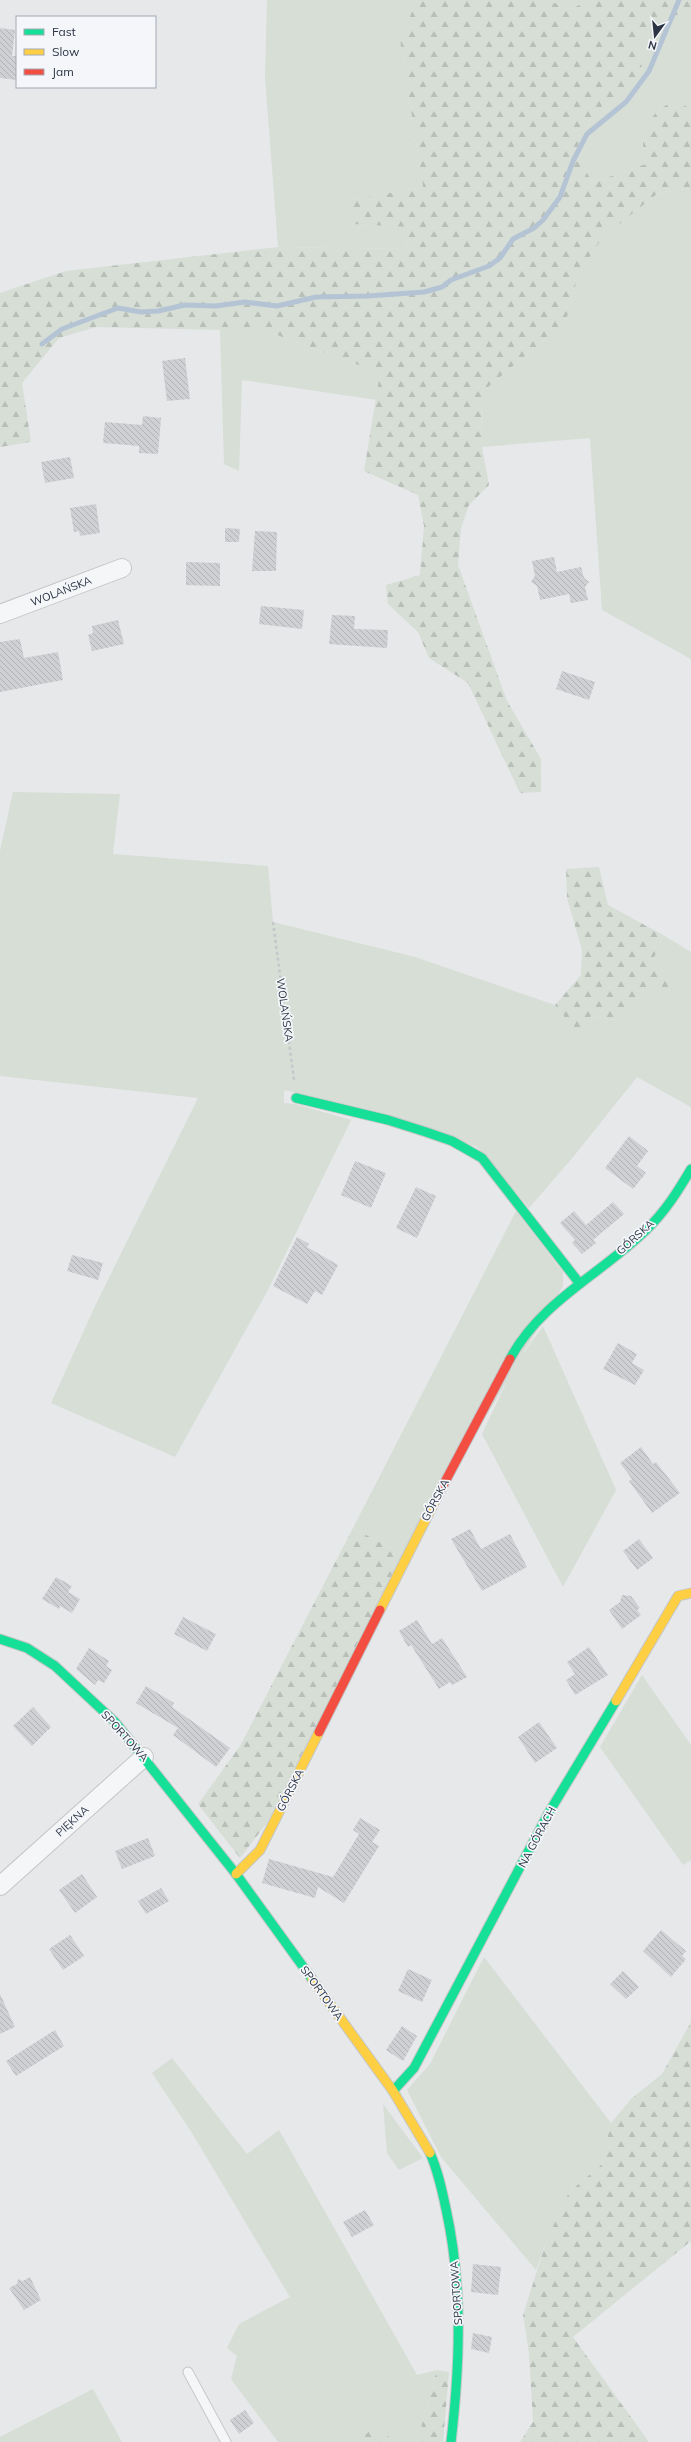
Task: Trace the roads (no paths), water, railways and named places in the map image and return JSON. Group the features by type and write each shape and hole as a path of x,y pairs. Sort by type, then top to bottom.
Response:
{"street":[{"name":"WOLAŃSKA","path":"0,614 122,568"},
{"path":"296,1098 388,1120 426,1132 452,1141 482,1158 580,1284"},
{"name":"GÓRSKA","path":"236,1874 260,1850 427,1516 515,1349 548,1308 646,1230 674,1198 691,1169"},
{"name":"NA GÓRACH","path":"393,2091 401,2080 414,2068 548,1814 678,1596 691,1593"},
{"name":"SPORTOWA","path":"0,1639 27,1648 55,1666 115,1722 144,1757 236,1874 393,2091 434,2163 449,2219 456,2274 458,2332 455,2416 451,2442"},
{"name":"PIĘKNA","path":"0,1886 144,1757"}],"lane":[{"path":"188,2372 226,2442"}],"waterway":[{"path":"42,344 62,329 118,308 141,312 158,311 185,305 216,306 245,302 277,306 316,297 368,296 424,292 442,287 451,280 489,266 500,258 513,239 534,228 543,220 560,197 573,161 587,134 626,102 649,71 679,0"}]}
